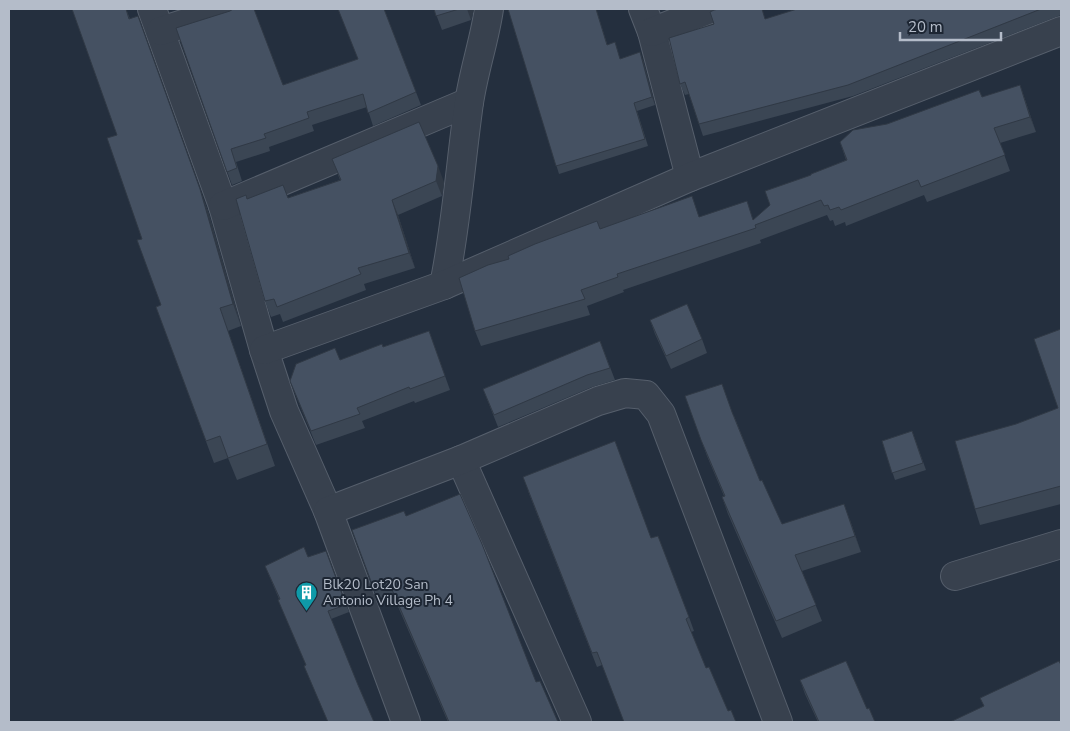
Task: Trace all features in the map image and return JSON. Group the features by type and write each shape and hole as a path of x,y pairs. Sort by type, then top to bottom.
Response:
{"street":[{"path":"230,9 156,20 224,206 264,350 284,411 328,511 406,722"},
{"path":"444,285 452,244 470,102 486,33 489,9"},
{"path":"690,177 648,20 710,9"},
{"path":"264,350 444,285 690,177 1061,31"},
{"path":"224,206 470,102"},
{"path":"328,511 460,460 598,401 624,393 646,395 661,414 778,722"},
{"path":"460,460 577,722"},
{"path":"955,576 1061,544"}],"building":[{"path":"72,9 126,9 129,19 138,16 200,189 233,304 220,308 267,444 228,458 220,436 206,441 156,307 161,305 137,240 142,239 107,138 117,135"},
{"path":"233,9 254,9 283,85 358,59 338,9 384,9 416,92 368,113 363,94 307,112 309,118 264,134 266,138 231,149 237,168 227,172 176,28"},
{"path":"434,9 459,9 436,16"},
{"path":"508,9 596,9 607,45 615,42 620,59 640,52 652,97 634,103 645,139 556,166"},
{"path":"719,9 762,9 765,19 797,9 1041,9 848,85 699,124 685,82 680,84 669,38 714,24 710,12"},
{"path":"1020,85 1030,117 994,128 1005,155 921,187 918,180 841,210 839,207 830,210 828,205 824,206 821,200 755,225 756,228 617,274 618,277 581,290 585,299 475,331 459,278 488,265 509,259 508,256 535,244 597,221 600,229 692,196 699,217 747,201 753,220 770,205 765,191 847,160 840,142 853,130 887,124 979,90 982,97"},
{"path":"419,122 438,166 436,181 392,200 409,253 358,268 361,274 277,307 274,299 265,301 236,199 246,195 247,199 283,185 288,198 341,180 332,159"},
{"path":"687,304 702,339 666,356 650,320"},
{"path":"1061,329 1061,486 975,509 955,441 1016,424 1058,408 1034,339"},
{"path":"429,331 445,376 410,389 409,387 357,408 360,414 311,431 290,381 296,364 335,348 340,360 382,344 383,347"},
{"path":"600,341 610,368 587,375 494,415 483,389"},
{"path":"722,384 760,481 762,480 782,524 844,504 855,536 795,555 816,605 776,621 722,497 725,496 685,396"},
{"path":"912,431 923,463 892,473 882,441"},
{"path":"615,441 651,538 658,536 689,617 686,619 706,668 709,667 728,711 731,710 736,722 624,722 597,652 592,653 523,477"},
{"path":"460,494 482,544 536,682 540,681 558,722 449,722 387,578 372,584 352,530 404,511 406,516"},
{"path":"304,547 308,557 326,551 346,605 328,611 374,722 328,722 304,666 306,665 265,566"},
{"path":"846,661 867,709 869,708 875,722 819,722 800,680"},
{"path":"1059,661 1061,665 1061,722 950,722 984,706 980,698"}],"place":[{"name":"Blk20 Lot20 San Antonio Village Ph 4","path":"307,611"}]}
